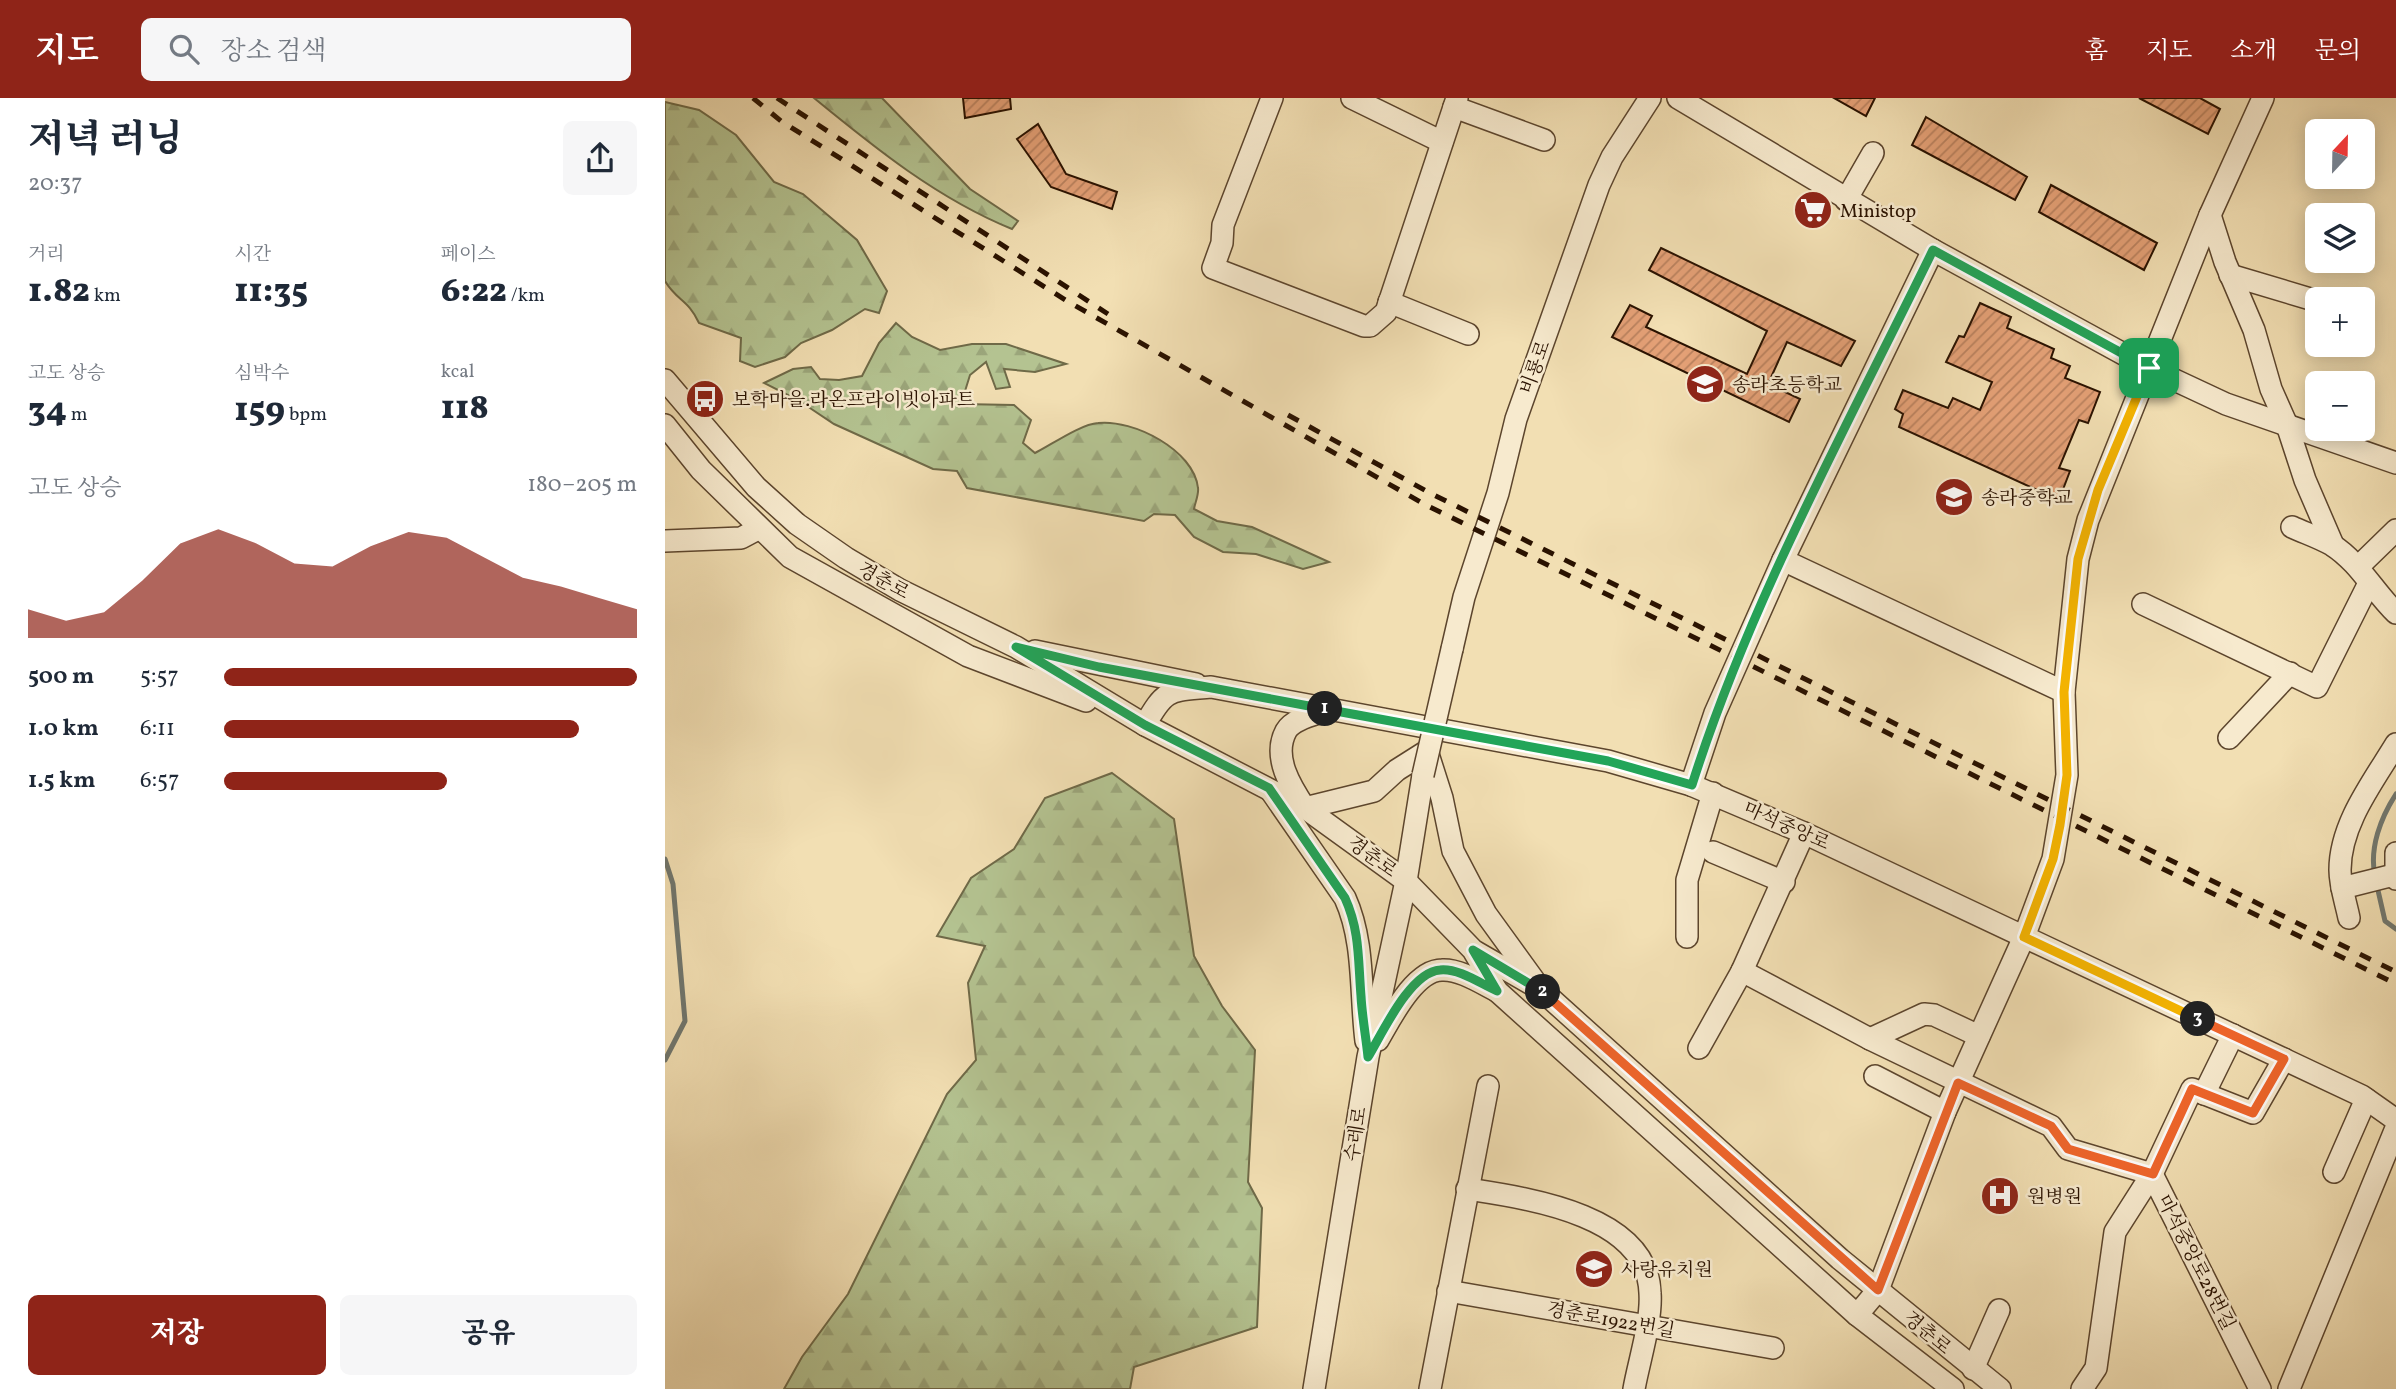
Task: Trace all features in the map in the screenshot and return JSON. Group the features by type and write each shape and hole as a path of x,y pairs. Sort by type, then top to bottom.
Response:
{"street":[{"path":"1272,98 1223,225 1222,243 1213,268 1364,326 1370,326 1386,312 1456,103 1544,140"},
{"path":"1352,98 1441,142"},
{"name":"비룡로","path":"1406,881 1427,751 1464,597 1498,493 1515,419 1599,185 1612,156 1650,98"},
{"path":"1678,98 1933,250 2149,368 2225,404 2396,463"},
{"path":"1857,1315 1878,1290 1945,1112 2024,937 2053,859 2067,775 2064,692 2078,559 2088,520 2122,429 2210,215 2263,98"},
{"path":"1846,200 1873,153"},
{"path":"2210,215 2230,275 2254,330 2271,389 2333,545"},
{"path":"1692,785 1715,713 1783,559 1933,250"},
{"path":"2230,275 2305,297"},
{"path":"1389,302 1468,334"},
{"name":"경춘로","path":"665,380 756,487 797,524 846,558 900,590 1016,647 1145,725 1305,808 1406,881 1473,950 1497,991 1857,1315 1953,1389"},
{"name":"경춘로","path":"665,425 701,470 758,529 790,557 968,656 1145,725"},
{"path":"2292,527 2333,545 2364,575 2396,613"},
{"path":"665,541 741,538 758,529"},
{"path":"2143,604 2318,687 2364,575 2396,530"},
{"path":"1783,559 2064,692"},
{"path":"1016,647 1099,667 1211,687"},
{"path":"2229,738 2290,673"},
{"name":"마석중앙로","path":"1145,725 1160,699 1179,690 1211,687 1608,761 1692,785 1804,832 2284,1059 2366,1099 2396,1120"},
{"path":"1327,710 1298,720 1286,730 1280,755 1291,787 1305,808 1374,791 1397,770 1427,751 1442,798 1446,828 1467,879 1486,914 1540,989"},
{"path":"2349,918 2349,885 2342,846 2349,825 2396,744"},
{"path":"1269,788 1333,880 1354,917 1361,954 1360,995 1368,1057"},
{"path":"1687,937 1687,880 1713,793"},
{"path":"1699,1048 1742,971 1784,882 1804,832"},
{"path":"1713,852 1784,882"},
{"path":"2349,885 2392,877 2396,853"},
{"name":"수레로","path":"1314,1389 1368,1057 1406,881"},
{"name":"경춘로","path":"1473,950 1540,989 1878,1290 2000,1389"},
{"path":"1368,1057 1402,1000 1419,980 1439,969 1457,972 1497,991"},
{"name":"마석중앙로28번길","path":"1742,971 1870,1039 2051,1126 2068,1149 2153,1174 2260,1389"},
{"path":"1870,1039 1924,1014 1934,1015 1979,1036"},
{"path":"2204,1094 2233,1035"},
{"path":"2082,1389 2096,1368 2115,1232 2153,1174 2192,1089 2253,1113 2284,1059"},
{"path":"1875,1076 1945,1112"},
{"path":"1432,1389 1488,1086"},
{"path":"2334,1172 2366,1099"},
{"path":"2290,1389 2396,1129"},
{"path":"1467,1189 1518,1197 1563,1209 1608,1228 1638,1257 1648,1278 1651,1295 1634,1389"},
{"name":"경춘로1922번길","path":"1448,1291 1773,1348"},
{"path":"1973,1369 1999,1310"}],"green space":[{"path":"814,98 882,98 970,189 1018,221 1012,229 933,188 884,154"},
{"path":"665,102 699,110 736,135 774,182 803,194 857,240 887,291 879,313 865,309 832,330 801,343 785,357 755,367 740,361 741,338 699,323 691,309 665,281"},
{"path":"896,323 912,337 940,350 972,344 1006,344 1066,364 1035,372 1004,369 1010,387 996,389 986,362 970,375 961,404 1014,405 1031,420 1023,443 1035,453 1091,424 1112,423 1128,426 1160,440 1186,461 1194,474 1198,490 1194,509 1217,521 1252,527 1329,562 1303,569 1256,554 1223,552 1194,537 1175,515 1154,514 1144,521 967,488 957,471 933,469 834,424 798,400 764,383 793,369 811,367 820,379 839,380 862,376 879,343"},
{"path":"1112,773 1174,819 1194,956 1222,1006 1255,1050 1248,1182 1262,1208 1257,1327 1134,1367 1130,1389 784,1389 802,1357 848,1294 947,1094 976,1060 968,983 985,946 937,936 971,878 1014,849 1045,798"}],"building":[{"path":"963,98 1010,98 1011,109 965,118"},
{"path":"1834,98 1875,98 1866,116"},
{"path":"2139,98 2200,98 2220,109 2208,134"},
{"path":"1926,117 2027,177 2015,200 1912,145"},
{"path":"1038,124 1066,174 1117,192 1112,209 1051,187 1017,139"},
{"path":"2051,185 2157,243 2144,270 2039,212"},
{"path":"1661,248 1855,341 1841,366 1787,342 1768,384 1800,399 1789,422 1612,337 1630,305 1652,316 1646,327 1747,374 1767,331 1649,270"},
{"path":"1980,303 2011,317 2007,328 2054,349 2051,358 2070,366 2065,378 2100,392 2088,423 2079,420 2059,468 2070,471 2059,500 1899,427 1903,414 1895,409 1903,390 1948,408 1953,398 1980,410 1992,382 1946,362 1959,336 1964,337"}],"waterway":[{"path":"2375,876 2375,844 2396,794"},
{"path":"665,859 673,884 685,1021 665,1060"},
{"path":"2377,886 2385,921 2396,929"}],"railway":[{"path":"753,98 781,121 1067,301 1424,504 2396,984"},
{"path":"777,98 1108,314"},
{"path":"1288,415 1430,493 2396,972"}],"place":[{"name":"Ministop","path":"1813,210"},
{"name":"송라초등학교","path":"1705,384"},
{"name":"보학마을.라온프라이빗아파트","path":"705,399"},
{"name":"송라중학교","path":"1954,497"},
{"name":"원병원","path":"2000,1196"},
{"name":"사랑유치원","path":"1594,1269"}],"route":[{"path":"1933,250 2072,329 2149,368 2098,490 2078,559 2064,692 2067,775 2060,825 2053,859 2024,937 2284,1059 2253,1113 2192,1089 2153,1174 2076,1153 2068,1149 2051,1126 1958,1083 1878,1290 1840,1259 1540,989 1473,950 1497,991 1457,972 1439,969 1419,980 1402,1000 1368,1057 1360,995 1361,954 1354,917 1345,898 1269,788 1145,725 1016,647 1099,667 1608,761 1692,785 1715,713 1783,559 1933,250"}]}
